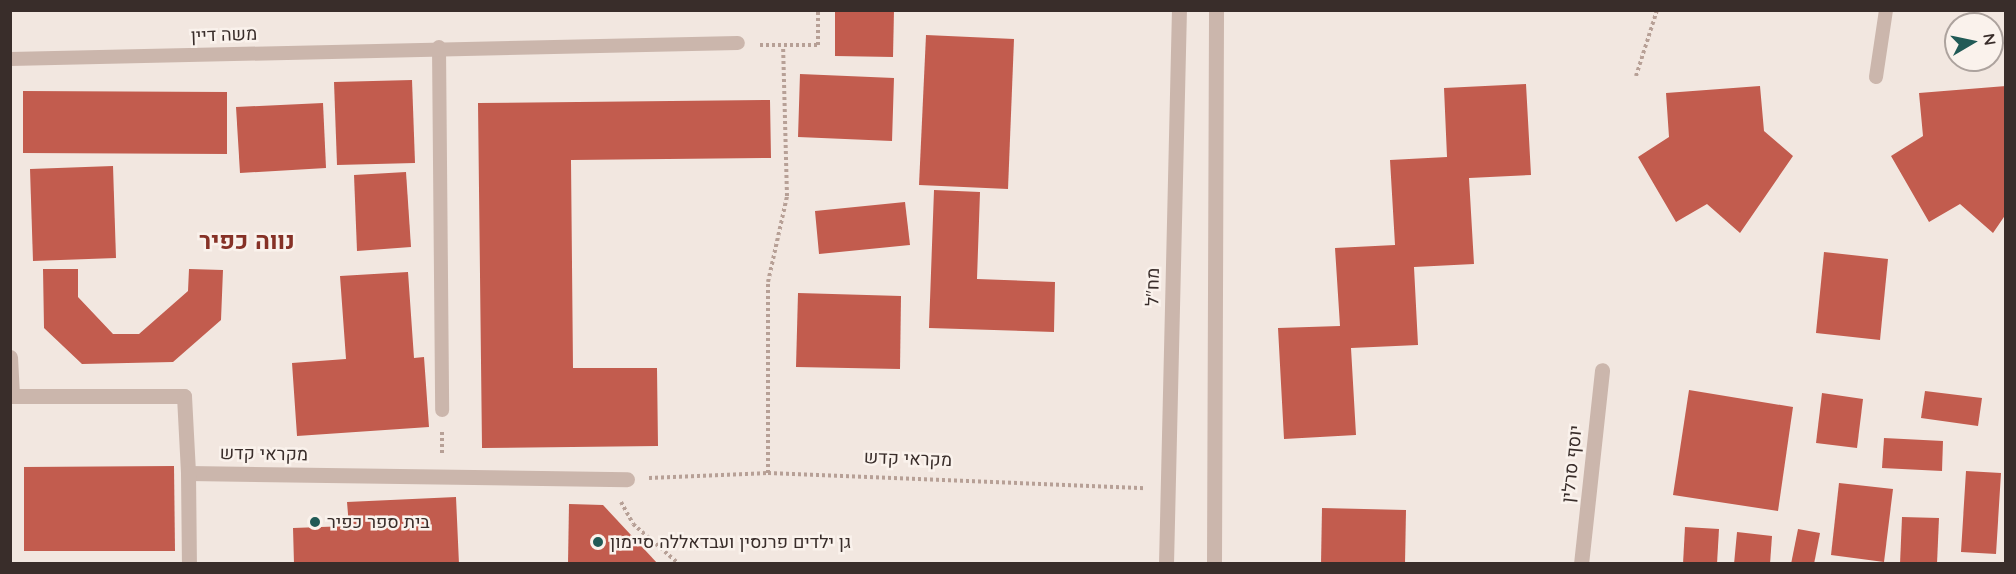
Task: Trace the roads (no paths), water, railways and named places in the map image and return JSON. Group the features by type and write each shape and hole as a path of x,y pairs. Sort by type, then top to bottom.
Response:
{"street":[{"name":"מח\"ל","path":"1166,564 1179,10"},
{"path":"1214,564 1216,10"},
{"path":"10,357 12,396 184,396 189,564"},
{"name":"יוסף סרלין","path":"1581,564 1602,369"},
{"name":"מקראי קדש","path":"188,473 627,479"}],"lane":[{"path":"1876,77 1886,10"},
{"name":"משה דיין","path":"10,59 439,47 738,44"},
{"path":"439,47 442,410"}],"place":[{"name":"בית ספר כפיר","path":"315,522"},
{"name":"גן ילדים פרנסין ועבדאללה סיימון","path":"598,542"}],"district":[{"name":"נווה כפיר","path":"247,241"}]}
